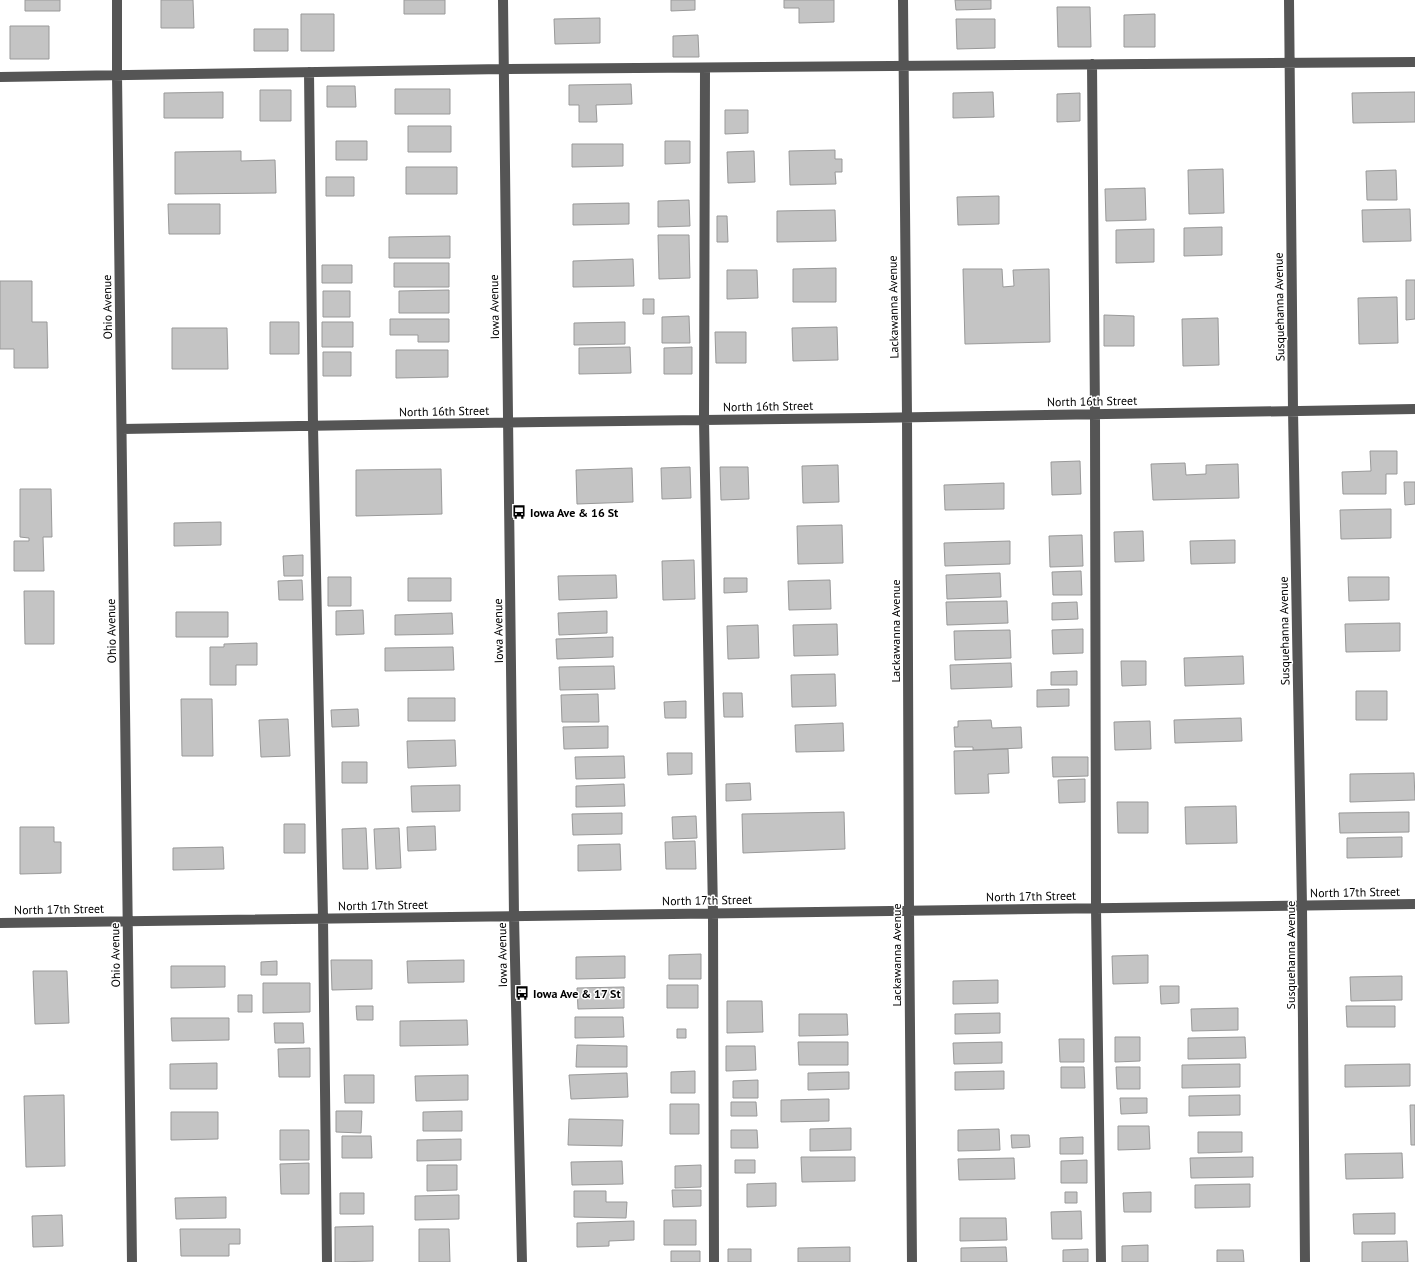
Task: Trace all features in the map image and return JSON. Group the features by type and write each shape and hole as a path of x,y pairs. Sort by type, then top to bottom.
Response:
{"street":[{"name":"Ohio Avenue","path":"117,0 132,1262"},
{"name":"Iowa Avenue","path":"503,0 514,916 522,1262"},
{"name":"Lackawanna Avenue","path":"903,0 908,417 909,911 912,1262"},
{"name":"Susquehanna Avenue","path":"1289,0 1293,410 1302,906 1305,1262"},
{"path":"0,76 504,69 1415,62"},
{"path":"1092,64 1095,414 1096,908 1101,1262"},
{"path":"705,68 704,420 713,913 714,1262"},
{"path":"309,72 313,426 323,918 327,1262"},
{"name":"North 16th Street","path":"122,429 1415,409"},
{"name":"North 17th Street","path":"0,923 1415,904"}],"building":[{"path":"25,0 60,0 60,11 25,11"},
{"path":"161,0 193,0 194,28 161,28"},
{"path":"404,0 445,0 445,14 404,14"},
{"path":"671,0 695,0 695,10 671,11"},
{"path":"784,0 834,0 834,22 799,23 799,8 784,8"},
{"path":"955,0 991,0 991,9 956,10"},
{"path":"1057,7 1090,7 1091,47 1058,47"},
{"path":"301,14 334,14 334,51 301,51"},
{"path":"1155,14 1155,47 1124,47 1124,15"},
{"path":"600,18 600,43 555,44 554,19"},
{"path":"956,19 995,19 995,48 957,49"},
{"path":"10,26 49,26 49,59 10,59"},
{"path":"254,29 288,29 288,51 254,51"},
{"path":"698,35 699,57 673,57 673,36"},
{"path":"631,84 632,104 596,105 597,122 579,122 579,105 569,105 569,85"},
{"path":"327,86 355,86 356,107 327,107"},
{"path":"395,89 450,89 450,114 395,114"},
{"path":"260,90 291,90 291,121 260,121"},
{"path":"223,92 223,118 164,118 164,93"},
{"path":"993,92 994,117 953,118 953,93"},
{"path":"1415,92 1415,122 1353,123 1352,93"},
{"path":"1080,93 1080,121 1057,122 1057,94"},
{"path":"725,110 748,110 748,133 725,134"},
{"path":"408,126 451,126 451,152 408,152"},
{"path":"336,141 367,141 367,160 336,160"},
{"path":"665,141 690,141 690,163 665,164"},
{"path":"572,144 623,144 623,166 572,167"},
{"path":"835,150 835,159 842,159 842,172 835,172 836,184 790,185 789,151"},
{"path":"241,151 241,161 275,160 276,193 175,194 175,152"},
{"path":"754,151 755,182 728,183 727,152"},
{"path":"406,167 457,167 457,194 406,194"},
{"path":"1223,169 1224,213 1189,214 1188,170"},
{"path":"1396,170 1397,200 1367,200 1366,171"},
{"path":"326,177 354,177 354,196 326,196"},
{"path":"1145,188 1146,220 1106,221 1105,189"},
{"path":"999,196 999,224 958,225 957,197"},
{"path":"689,200 690,226 658,227 658,201"},
{"path":"629,203 629,224 573,225 573,204"},
{"path":"168,204 220,204 220,234 169,234"},
{"path":"1410,209 1411,241 1363,242 1362,210"},
{"path":"835,210 836,241 777,242 777,211"},
{"path":"717,216 727,216 728,242 717,242"},
{"path":"1222,227 1222,255 1184,256 1184,228"},
{"path":"1154,229 1154,262 1116,263 1116,230"},
{"path":"658,235 689,235 690,278 659,279"},
{"path":"450,236 450,258 389,258 389,237"},
{"path":"633,259 634,286 573,287 573,261"},
{"path":"394,263 449,263 449,287 394,287"},
{"path":"322,265 352,265 352,283 322,283"},
{"path":"836,268 836,302 793,302 793,269"},
{"path":"963,269 1002,269 1003,287 1014,286 1013,270 1049,269 1050,342 965,344"},
{"path":"727,270 757,270 758,298 727,299"},
{"path":"1406,280 1415,280 1415,319 1406,320"},
{"path":"0,281 32,281 32,322 47,322 48,368 14,368 14,349 0,349"},
{"path":"449,290 449,313 399,313 399,291"},
{"path":"323,291 350,291 350,317 323,317"},
{"path":"1397,297 1398,343 1359,344 1358,298"},
{"path":"643,299 654,299 654,314 643,314"},
{"path":"1104,315 1134,316 1134,346 1104,346"},
{"path":"689,316 690,343 662,343 662,317"},
{"path":"1218,318 1219,365 1183,366 1182,319"},
{"path":"390,319 449,319 449,342 418,342 418,335 390,335"},
{"path":"270,322 299,322 299,354 270,354"},
{"path":"322,322 353,322 353,347 322,347"},
{"path":"625,322 625,344 574,345 574,323"},
{"path":"837,327 838,360 793,361 792,328"},
{"path":"172,328 227,328 228,369 172,369"},
{"path":"715,332 746,332 746,363 716,363"},
{"path":"630,347 631,373 579,374 579,348"},
{"path":"692,347 692,374 664,374 664,348"},
{"path":"396,350 448,350 448,377 396,378"},
{"path":"323,352 351,352 351,376 323,376"},
{"path":"1370,451 1397,451 1397,474 1386,474 1386,494 1343,494 1342,472 1371,471"},
{"path":"1080,461 1081,494 1052,495 1051,462"},
{"path":"1185,463 1186,475 1206,474 1206,465 1238,464 1239,498 1153,500 1151,464"},
{"path":"838,465 839,502 803,503 802,466"},
{"path":"690,467 691,498 662,499 661,468"},
{"path":"720,467 748,467 749,499 721,500"},
{"path":"632,468 633,502 577,504 576,470"},
{"path":"441,469 442,514 356,516 356,470"},
{"path":"1404,482 1415,482 1415,504 1405,505"},
{"path":"1004,483 1004,509 945,510 944,485"},
{"path":"20,489 51,489 52,537 43,537 44,571 14,571 14,541 29,541 29,538 20,537"},
{"path":"1391,509 1391,538 1341,539 1340,510"},
{"path":"221,522 221,545 174,546 174,523"},
{"path":"842,525 843,563 798,564 797,526"},
{"path":"1143,531 1144,561 1115,562 1114,532"},
{"path":"1082,535 1083,566 1050,567 1049,536"},
{"path":"1235,540 1235,563 1191,564 1190,541"},
{"path":"1010,541 1010,564 945,566 944,543"},
{"path":"303,555 303,576 284,576 283,556"},
{"path":"694,560 695,599 663,600 662,561"},
{"path":"1081,571 1082,595 1053,595 1052,572"},
{"path":"1000,573 1001,597 947,599 946,575"},
{"path":"616,575 617,598 559,600 558,576"},
{"path":"328,577 351,577 351,606 328,606"},
{"path":"1348,577 1389,577 1389,600 1349,601"},
{"path":"408,578 451,578 451,601 408,601"},
{"path":"724,578 747,578 747,592 724,593"},
{"path":"302,580 303,600 279,600 278,581"},
{"path":"830,580 831,609 789,610 788,581"},
{"path":"24,591 54,591 54,644 25,644"},
{"path":"1007,601 1008,623 947,625 946,602"},
{"path":"1077,602 1078,619 1052,620 1052,603"},
{"path":"363,610 364,634 336,635 336,611"},
{"path":"607,611 607,633 559,635 558,613"},
{"path":"176,612 228,612 228,637 176,637"},
{"path":"452,613 453,634 395,635 395,615"},
{"path":"1400,623 1400,651 1346,652 1345,624"},
{"path":"837,624 838,655 794,656 793,625"},
{"path":"758,625 759,658 728,659 727,626"},
{"path":"1083,629 1083,653 1053,654 1052,630"},
{"path":"1010,630 1011,658 955,660 954,631"},
{"path":"613,637 613,657 557,659 556,639"},
{"path":"257,643 257,665 236,665 236,685 210,685 210,647 224,647 224,644"},
{"path":"453,647 454,670 385,671 385,648"},
{"path":"1243,656 1244,684 1185,686 1184,658"},
{"path":"1121,661 1146,661 1146,685 1122,686"},
{"path":"1011,663 1012,687 951,689 950,665"},
{"path":"614,666 615,689 560,690 559,667"},
{"path":"1077,671 1077,685 1051,685 1051,672"},
{"path":"835,674 836,706 792,707 791,675"},
{"path":"1069,689 1069,706 1037,707 1037,690"},
{"path":"1356,691 1387,691 1387,720 1356,720"},
{"path":"723,693 742,693 743,717 724,717"},
{"path":"598,694 599,722 562,722 561,695"},
{"path":"408,698 455,698 455,721 408,721"},
{"path":"181,699 212,699 213,756 182,756"},
{"path":"686,701 686,718 665,718 664,702"},
{"path":"358,709 359,726 332,727 331,710"},
{"path":"1241,718 1242,741 1175,743 1174,720"},
{"path":"288,719 290,756 261,757 259,720"},
{"path":"991,720 992,728 1021,727 1022,748 973,750 973,747 955,747 954,727 958,727 958,721"},
{"path":"1150,721 1151,749 1115,750 1114,722"},
{"path":"843,723 844,751 796,752 795,725"},
{"path":"608,726 608,748 564,749 563,727"},
{"path":"455,740 456,766 408,768 407,741"},
{"path":"1008,749 1009,773 988,774 989,793 955,794 954,751"},
{"path":"667,753 692,753 692,774 668,775"},
{"path":"624,756 625,778 576,779 575,757"},
{"path":"1052,757 1088,757 1088,776 1053,777"},
{"path":"342,762 367,762 367,783 342,783"},
{"path":"1414,773 1415,800 1350,802 1350,774"},
{"path":"1085,779 1085,802 1059,803 1058,780"},
{"path":"750,783 751,800 726,801 726,784"},
{"path":"624,784 625,806 576,807 576,786"},
{"path":"460,785 460,811 412,812 411,786"},
{"path":"1117,802 1148,802 1148,833 1118,833"},
{"path":"1236,806 1237,843 1186,844 1185,807"},
{"path":"844,812 845,849 743,853 742,814"},
{"path":"1409,812 1409,832 1340,833 1339,813"},
{"path":"622,813 622,834 573,835 572,814"},
{"path":"696,816 697,838 673,839 672,817"},
{"path":"284,824 305,824 305,853 284,853"},
{"path":"435,826 436,850 408,851 407,827"},
{"path":"20,827 54,827 54,842 61,842 61,873 20,874"},
{"path":"366,828 368,869 343,869 342,829"},
{"path":"399,828 401,868 376,869 374,829"},
{"path":"1402,837 1402,857 1347,858 1347,838"},
{"path":"695,841 696,869 666,869 665,842"},
{"path":"620,844 621,870 578,871 578,845"},
{"path":"223,847 224,869 173,870 173,848"},
{"path":"701,954 701,979 669,979 669,955"},
{"path":"1148,955 1148,983 1113,984 1112,956"},
{"path":"625,956 625,978 576,979 576,957"},
{"path":"331,960 372,960 372,989 332,990"},
{"path":"464,960 464,982 408,983 407,961"},
{"path":"277,961 277,975 261,975 261,962"},
{"path":"171,966 225,966 225,987 171,988"},
{"path":"33,971 67,971 69,1023 35,1024"},
{"path":"1402,976 1402,1000 1351,1001 1350,977"},
{"path":"998,980 998,1003 953,1004 953,981"},
{"path":"263,983 310,983 310,1012 263,1013"},
{"path":"667,985 698,985 698,1008 667,1008"},
{"path":"1160,986 1179,986 1179,1003 1161,1004"},
{"path":"624,987 624,1008 578,1009 577,988"},
{"path":"238,995 252,995 252,1012 238,1012"},
{"path":"727,1001 762,1001 763,1032 727,1033"},
{"path":"356,1006 373,1006 373,1020 357,1020"},
{"path":"1346,1006 1395,1006 1395,1027 1347,1027"},
{"path":"1238,1008 1238,1030 1192,1031 1191,1009"},
{"path":"1000,1013 1000,1033 955,1034 955,1014"},
{"path":"799,1014 847,1014 848,1035 799,1036"},
{"path":"575,1017 623,1017 624,1037 575,1038"},
{"path":"171,1018 229,1018 229,1040 172,1041"},
{"path":"467,1020 468,1045 400,1046 400,1021"},
{"path":"274,1023 303,1023 304,1043 275,1043"},
{"path":"677,1029 686,1029 686,1038 677,1038"},
{"path":"1115,1037 1140,1037 1140,1061 1115,1062"},
{"path":"1245,1037 1246,1058 1188,1059 1188,1038"},
{"path":"1059,1039 1084,1039 1084,1062 1060,1062"},
{"path":"798,1042 848,1042 848,1065 799,1065"},
{"path":"1002,1042 1002,1063 954,1064 953,1043"},
{"path":"577,1045 627,1046 627,1067 576,1067"},
{"path":"726,1046 755,1046 756,1070 726,1071"},
{"path":"310,1048 310,1077 279,1077 278,1049"},
{"path":"217,1063 217,1089 170,1089 170,1064"},
{"path":"1240,1064 1240,1087 1182,1088 1182,1065"},
{"path":"1410,1064 1410,1086 1345,1087 1345,1065"},
{"path":"1061,1067 1084,1067 1085,1088 1061,1088"},
{"path":"1116,1067 1140,1067 1140,1089 1117,1089"},
{"path":"695,1071 695,1093 671,1093 671,1072"},
{"path":"1004,1071 1004,1089 955,1090 955,1072"},
{"path":"849,1072 849,1089 808,1090 808,1073"},
{"path":"627,1073 628,1097 571,1099 569,1075"},
{"path":"344,1075 374,1075 374,1103 345,1103"},
{"path":"468,1075 468,1100 416,1101 415,1076"},
{"path":"758,1080 758,1098 733,1098 733,1081"},
{"path":"64,1095 65,1166 26,1167 24,1096"},
{"path":"1240,1095 1240,1115 1189,1116 1189,1096"},
{"path":"1120,1098 1147,1098 1147,1113 1121,1114"},
{"path":"829,1099 829,1121 781,1122 781,1100"},
{"path":"731,1102 756,1102 757,1116 731,1116"},
{"path":"670,1104 699,1104 699,1134 670,1134"},
{"path":"1410,1105 1415,1105 1415,1145 1411,1145"},
{"path":"336,1111 362,1111 361,1133 336,1132"},
{"path":"462,1111 462,1131 423,1131 423,1112"},
{"path":"171,1112 218,1112 218,1139 171,1140"},
{"path":"569,1119 623,1120 622,1146 568,1145"},
{"path":"1118,1126 1149,1126 1150,1149 1118,1150"},
{"path":"851,1128 851,1150 810,1151 810,1129"},
{"path":"999,1129 1000,1150 958,1151 958,1130"},
{"path":"280,1130 309,1130 309,1160 280,1160"},
{"path":"731,1130 757,1130 758,1148 731,1148"},
{"path":"1198,1132 1242,1132 1242,1152 1198,1153"},
{"path":"1011,1135 1029,1135 1030,1147 1012,1148"},
{"path":"342,1136 371,1136 372,1158 342,1158"},
{"path":"1083,1137 1083,1154 1060,1154 1060,1138"},
{"path":"461,1139 461,1160 417,1161 417,1140"},
{"path":"1402,1153 1403,1178 1346,1179 1345,1154"},
{"path":"801,1157 855,1157 855,1181 802,1182"},
{"path":"1253,1157 1253,1177 1191,1178 1190,1158"},
{"path":"1014,1158 1015,1179 959,1180 958,1159"},
{"path":"735,1160 755,1160 755,1173 735,1173"},
{"path":"1087,1160 1087,1183 1061,1183 1061,1161"},
{"path":"622,1161 623,1184 572,1185 571,1162"},
{"path":"309,1163 309,1194 281,1194 280,1164"},
{"path":"427,1165 457,1165 457,1190 427,1191"},
{"path":"701,1165 701,1187 675,1188 675,1166"},
{"path":"776,1183 776,1206 747,1207 747,1184"},
{"path":"1250,1184 1250,1207 1195,1208 1195,1185"},
{"path":"672,1190 701,1190 701,1206 673,1207"},
{"path":"574,1191 606,1191 606,1202 627,1202 626,1218 574,1217"},
{"path":"1065,1192 1077,1192 1077,1203 1065,1203"},
{"path":"1151,1192 1151,1212 1124,1212 1123,1193"},
{"path":"340,1193 364,1193 364,1214 340,1214"},
{"path":"459,1195 459,1219 415,1220 415,1196"},
{"path":"226,1197 226,1218 176,1219 175,1198"},
{"path":"1081,1211 1082,1239 1052,1239 1051,1212"},
{"path":"1395,1213 1395,1234 1354,1234 1353,1214"},
{"path":"62,1215 63,1246 33,1247 32,1216"},
{"path":"960,1218 1006,1218 1007,1240 960,1241"},
{"path":"664,1220 696,1220 696,1245 664,1245"},
{"path":"634,1221 634,1240 609,1241 609,1246 577,1247 577,1223"},
{"path":"373,1226 373,1261 335,1262 335,1227"},
{"path":"180,1229 240,1229 240,1244 229,1244 229,1256 181,1256"},
{"path":"419,1229 449,1229 450,1262 419,1262"},
{"path":"1407,1241 1408,1262 1362,1262 1362,1242"},
{"path":"1148,1245 1148,1262 1122,1262 1122,1246"},
{"path":"850,1247 850,1262 798,1262 798,1248"},
{"path":"1006,1247 1007,1262 961,1262 961,1248"},
{"path":"728,1249 751,1249 751,1262 728,1262"},
{"path":"1088,1249 1088,1262 1063,1262 1063,1250"},
{"path":"1217,1250 1243,1250 1244,1262 1217,1262"},
{"path":"671,1251 700,1251 700,1262 671,1262"}],"place":[{"name":"Iowa Ave & 16 St","path":"519,512"},
{"name":"Iowa Ave & 17 St","path":"522,993"}]}
